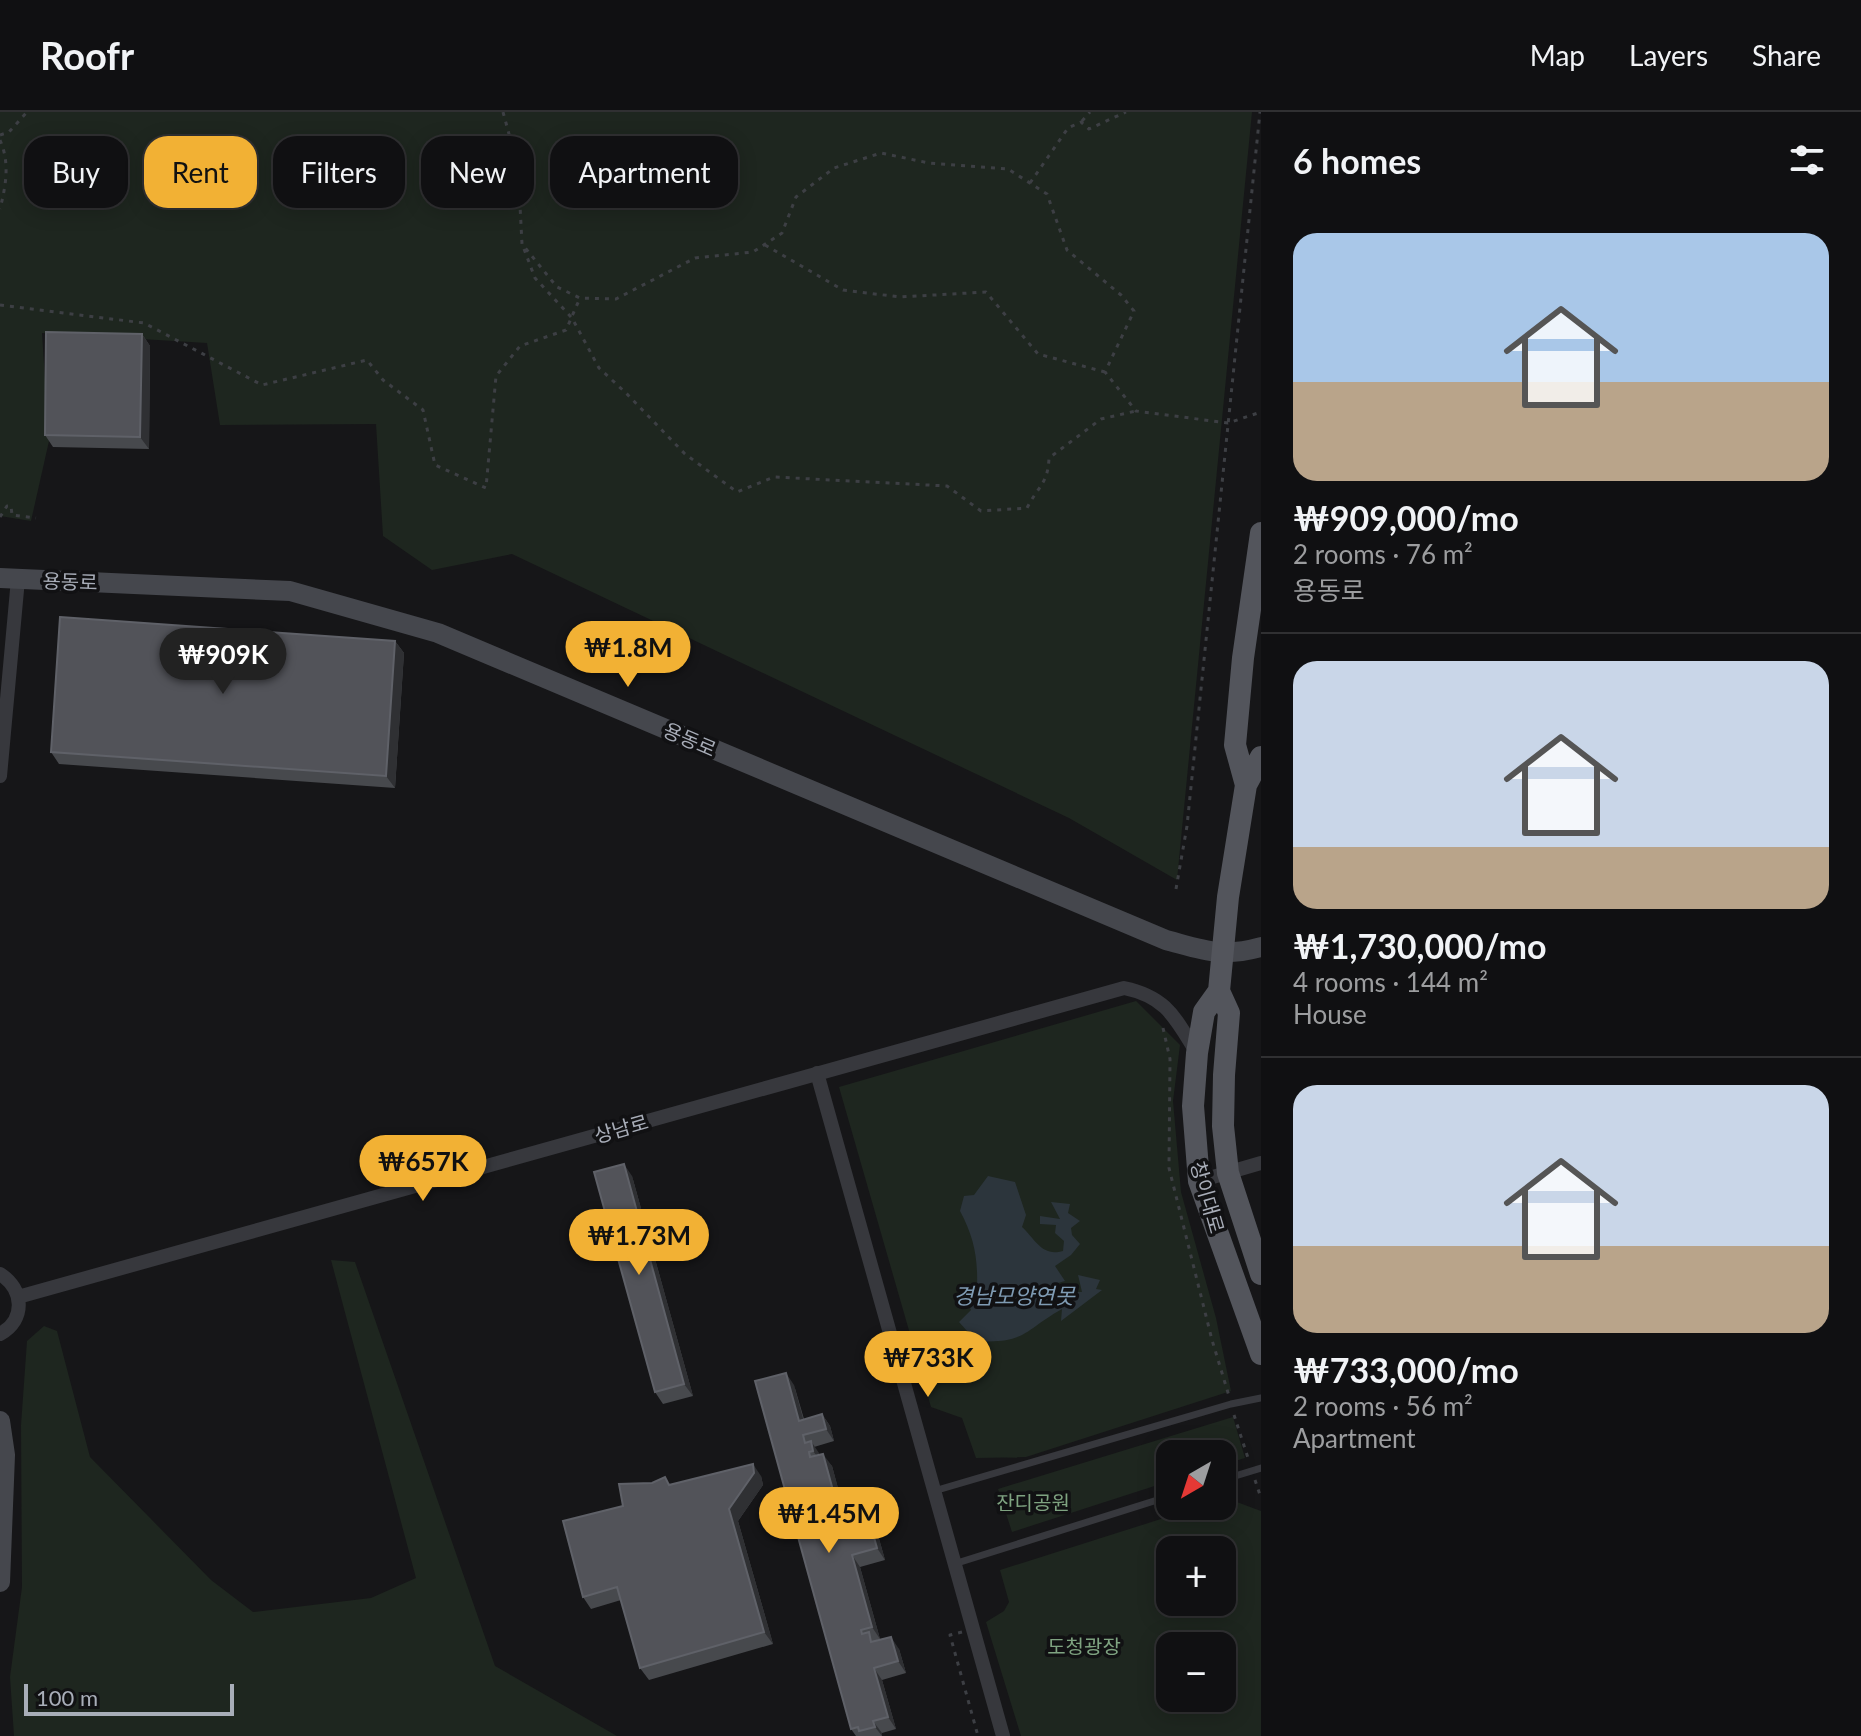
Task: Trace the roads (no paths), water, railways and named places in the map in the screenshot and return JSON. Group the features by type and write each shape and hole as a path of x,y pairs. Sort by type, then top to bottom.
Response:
{"main road":[{"name":"창이대로","path":"1246,785 1235,745 1243,658 1261,533"},
{"name":"창이대로","path":"1261,757 1246,785 1219,991 1229,1013 1223,1088 1228,1173 1261,1274"},
{"name":"창이대로","path":"1219,991 1204,1012 1197,1053 1193,1106 1199,1181 1261,1354"}],"street":[{"path":"0,776 9,579"},
{"name":"용동로","path":"9,579 290,591 438,633 1166,940 1222,954"},
{"path":"1222,954 1261,947"},
{"name":"상남로","path":"18,1297 1124,988 1147,993 1171,1012 1197,1053"},
{"path":"817,1073 1003,1736"},
{"path":"1199,1181 1261,1163"},
{"path":"0,1274 11,1282 18,1297 18,1315 13,1325 0,1334"},
{"path":"0,1421 5,1455 0,1582"}],"lane":[{"path":"934,1491 1231,1404 1261,1398"},
{"path":"1236,1475 1261,1468"},
{"path":"954,1564 1156,1500"}],"water":[{"name":"경남모양연못","path":"988,1176 1015,1182 1026,1215 1022,1227 1050,1252 1063,1251 1064,1241 1055,1233 1056,1225 1040,1224 1040,1216 1060,1219 1051,1202 1070,1204 1068,1213 1080,1221 1071,1228 1072,1235 1080,1244 1055,1266 1065,1281 1051,1285 1053,1294 1063,1298 1070,1292 1082,1292 1078,1275 1100,1280 1096,1289 1102,1290 1061,1321 1062,1309 1015,1338 976,1341 959,1322 971,1310 965,1297 977,1287 972,1239 960,1211 964,1196 974,1195"}],"park label":[{"name":"잔디공원","path":"1033,1502"},
{"name":"도청광장","path":"1084,1646"}]}
